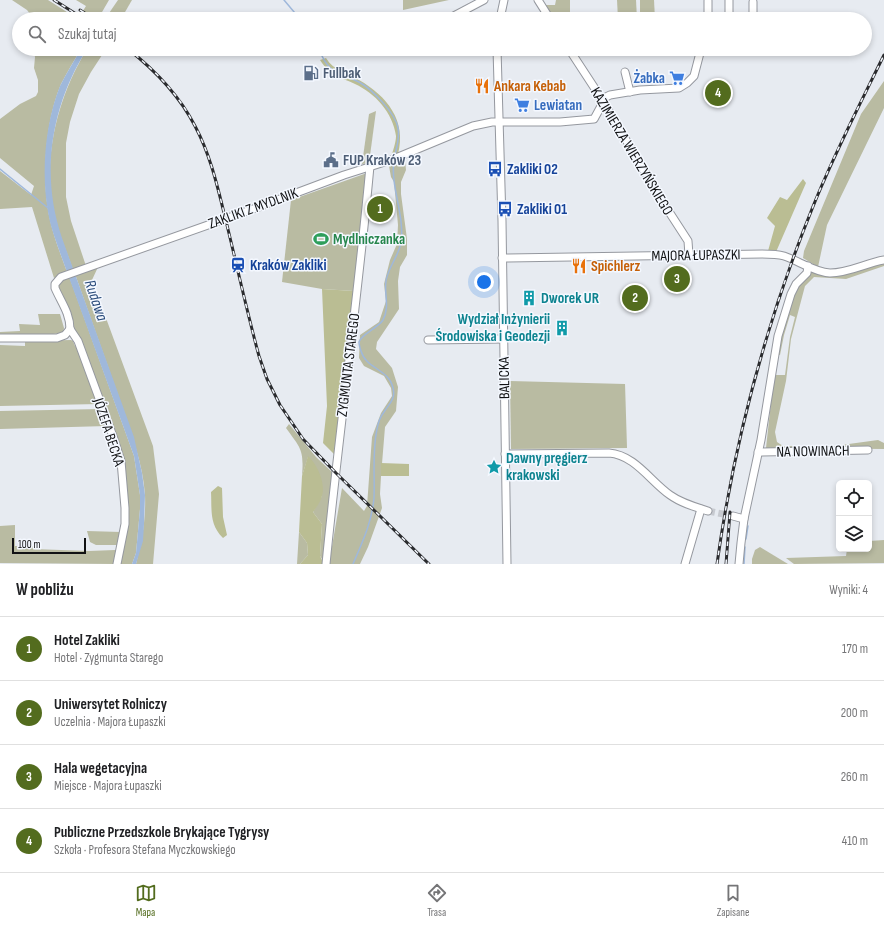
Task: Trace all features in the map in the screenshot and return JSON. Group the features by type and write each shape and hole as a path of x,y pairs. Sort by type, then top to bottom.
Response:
{"street":[{"path":"461,12 484,0"},
{"path":"501,12 504,0"},
{"path":"538,0 546,12"},
{"path":"729,0 729,12"},
{"path":"708,1 708,12"},
{"path":"753,2 754,12"},
{"name":"BALICKA","path":"497,56 504,339 507,564"},
{"name":"KAZIMIERZA WIERZYŃSKIEGO","path":"574,56 603,101 664,204 688,241 689,255"},
{"path":"603,101 610,95 679,88 694,76 699,56"},
{"path":"625,72 630,92"},
{"name":"ZAKLIKI Z MYDLNIK","path":"70,329 70,321 67,310 55,288 55,284 61,277 370,166 394,159 473,126 486,123 560,122 594,119 597,116 603,101"},
{"name":"ZYGMUNTA STAREGO","path":"326,564 370,166"},
{"name":"MAJORA ŁUPASZKI","path":"502,258 762,254 782,256 828,273 841,272 884,260"},
{"path":"740,564 744,520 781,326 791,294 796,284 807,273 808,266"},
{"path":"0,338 57,338 65,335 70,329"},
{"name":"JÓZEFA BECKA","path":"70,329 78,341 121,461 125,524 117,564"},
{"path":"428,340 504,339"},
{"name":"NA NOWINACH","path":"758,452 868,450"},
{"path":"505,454 609,453 622,455 672,496 686,504 704,510 685,564"},
{"path":"733,516 744,520"}],"green space":[{"path":"12,0 48,0 67,12 29,12"},
{"path":"76,0 109,0 102,12 82,12 86,6"},
{"path":"118,0 132,0 125,12 110,12"},
{"path":"403,0 449,0 403,10"},
{"path":"556,0 570,0 570,12 548,12 544,5 555,5"},
{"path":"617,0 636,0 637,12 618,12"},
{"path":"640,0 654,0 655,12 640,12"},
{"path":"77,56 61,84 56,99 51,115 46,151 45,170 47,204 50,220 67,272 54,278 32,207 0,209 0,171 31,195 34,186 0,158 0,119 20,104 36,96 38,92 38,80 34,68 35,57"},
{"path":"83,56 101,56 79,94 70,122 66,143 66,197 71,221 86,266 73,270 54,216 50,173 51,151 60,108 76,68"},
{"path":"326,58 337,69 369,86 386,102 397,120 400,131 398,154 391,157 396,136 391,119 382,105 376,98 362,88 331,73 320,60"},
{"path":"884,81 884,108 827,225 818,267 803,258 804,251 861,114"},
{"path":"376,111 369,163 362,164 369,114"},
{"path":"405,160 406,170 401,182 401,194 407,239 407,255 400,267 398,281 399,309 377,342 376,349 392,368 398,387 396,411 385,427 380,494 382,508 368,547 360,564 329,564 342,488 364,511 367,506 372,437 381,413 392,396 391,388 384,376 364,366 359,358 360,335 379,322 386,301 384,284 390,260 397,244 398,225 394,182 391,177 389,166"},
{"path":"367,173 354,291 322,289 282,282 291,200"},
{"path":"803,179 806,183 776,252 768,251 775,226 767,218 780,197 787,200"},
{"path":"884,262 884,266 846,279 814,277 805,286 791,339 786,381 775,432 777,442 783,446 834,446 878,440 884,443 884,449 766,448 774,375 785,375 790,337 795,317 790,315 780,355 776,354 791,297 805,277 814,271 826,275"},
{"path":"98,267 92,280 153,446 159,494 153,564 136,564 142,538 145,513 145,495 142,472 129,426 75,274"},
{"path":"69,276 134,456 140,495 140,509 136,553 132,564 118,564 122,548 122,466 78,338 59,288 59,281"},
{"path":"322,289 354,291 334,454 323,443 327,406"},
{"path":"38,314 60,314 64,328 63,333 0,336 0,332 20,331 19,324 40,325"},
{"path":"71,340 77,347 99,404 0,406 0,345 25,346 25,341"},
{"path":"510,381 625,384 627,448 511,449"},
{"path":"101,409 107,426 0,429 0,411"},
{"path":"289,424 316,457 333,473 324,562 320,556 322,524 313,512 322,496 308,457 302,476 302,454 298,445 286,428"},
{"path":"308,456 315,464 323,485 321,498 313,512 322,524 320,556 324,564 300,564 308,555 307,543 299,532 302,476"},
{"path":"381,463 409,464 409,476 381,476"},
{"path":"218,486 222,488 223,517 227,535 223,538 215,527 212,516 211,492"},
{"path":"15,525 15,546 33,546 33,549 89,551 115,550 117,552 114,564 0,563 0,526"},
{"path":"87,531 121,532 120,541 117,545 96,545 90,542"},
{"path":"299,532 307,543 308,555 300,564 297,564"},
{"path":"884,540 884,563 794,564 786,558 846,556 847,552 872,552 872,541"},
{"path":"760,547 788,564 752,564 755,550"}],"water":[{"path":"77,56 83,56 65,94 57,117 51,165 55,214 62,238 134,437 145,495 143,541 136,564 132,564 136,553 140,495 134,456 51,227 46,197 45,165 48,132 55,100 67,72"}],"waterway":[{"path":"284,0 294,12"},
{"path":"322,56 326,64 330,68 364,85 383,102 393,116 399,131 395,155"},
{"path":"353,564 366,532 373,507 375,438 378,425 381,416 392,401 394,395 391,382 368,362 360,349 359,342 363,336 383,320 386,310 387,276 401,242 402,232 394,180 394,161"},
{"path":"0,169 48,208"},
{"path":"746,539 748,526"},
{"path":"744,564 745,547"}],"tunnel":[{"path":"708,511 733,516"}],"railway":[{"path":"54,0 73,12"},
{"path":"717,564 724,518 742,428 766,339 780,295 820,189 846,131 884,55"},
{"path":"136,56 166,84 182,104 201,137 217,185 259,356 267,379 280,405 303,439 429,564"},
{"path":"726,564 730,512"}],"place":[{"name":"Fullbak","path":"311,73"},
{"name":"Żabka","path":"677,78"},
{"name":"Ankara Kebab","path":"482,86"},
{"name":"Publiczne Przedszkole Brykające Tygrysy","path":"718,93"},
{"name":"Lewiatan","path":"522,105"},
{"name":"FUP Kraków 23","path":"331,160"},
{"name":"Zakliki 02","path":"495,169"},
{"name":"Hotel Zakliki","path":"380,209"},
{"name":"Zakliki 01","path":"505,209"},
{"name":"Mydlniczanka","path":"321,239"},
{"name":"Kraków Zakliki","path":"238,265"},
{"name":"Spichlerz","path":"579,266"},
{"name":"Hala wegetacyjna","path":"677,279"},
{"name":"Dworek UR","path":"529,298"},
{"name":"Uniwersytet Rolniczy","path":"635,298"},
{"name":"Wydział Inżynierii Środowiska i Geodezji","path":"562,328"},
{"name":"Dawny pręgierz krakowski","path":"494,467"}],"water label":[{"name":"Rudawa","path":"97,300"}]}
